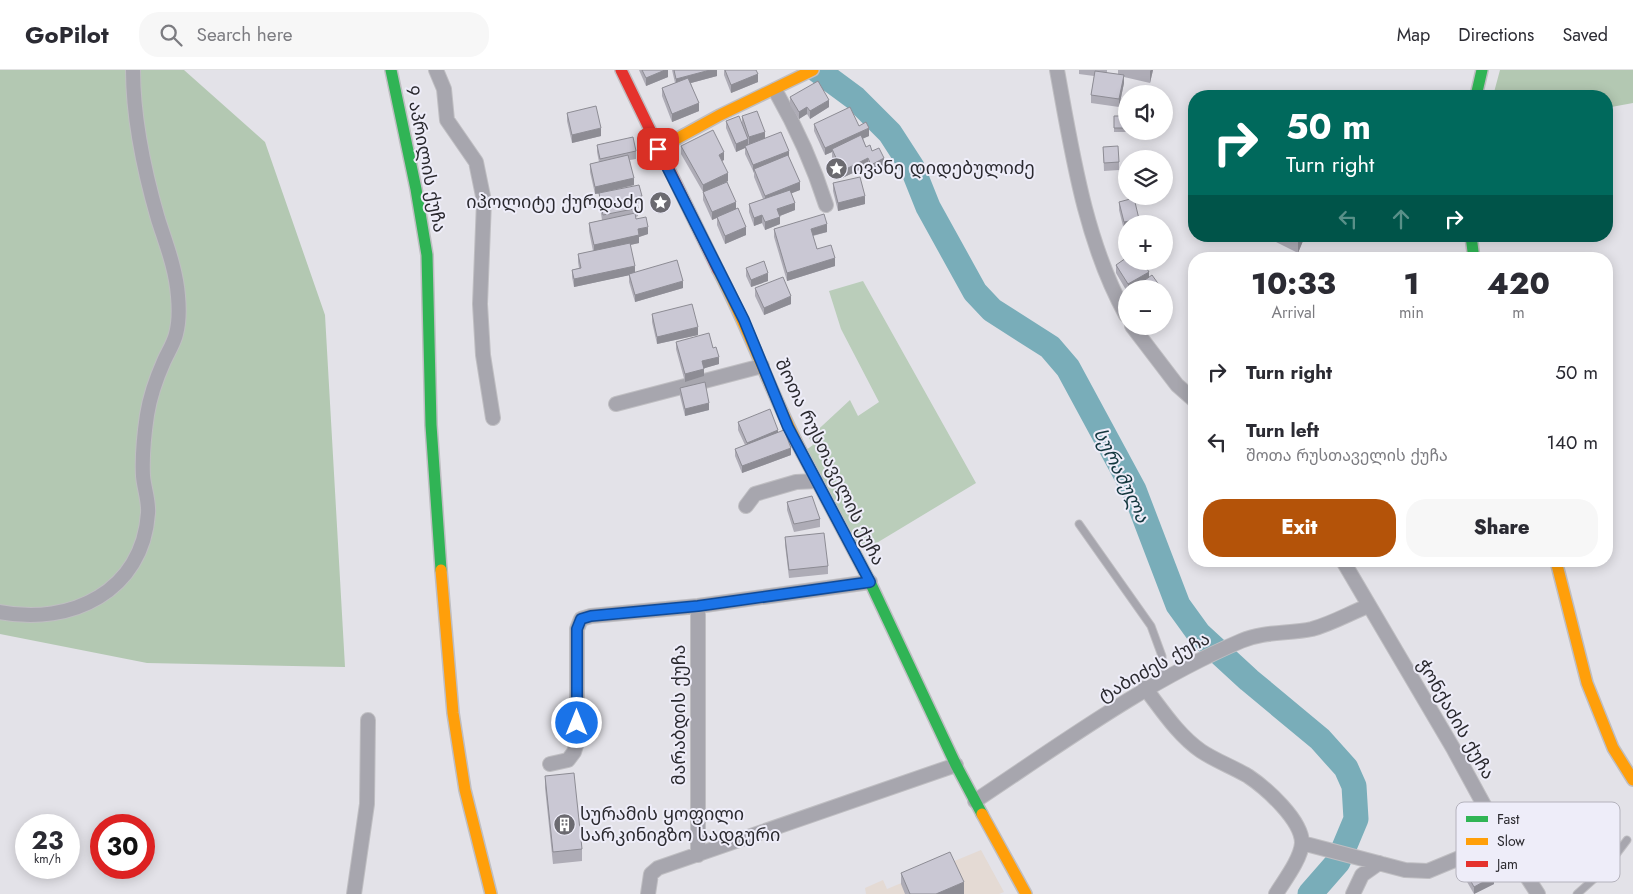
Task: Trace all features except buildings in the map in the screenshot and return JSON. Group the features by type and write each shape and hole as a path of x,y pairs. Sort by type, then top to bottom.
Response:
{"street":[{"path":"0,612 15,615 58,613 82,605 105,595 126,574 141,551 149,513 143,476 147,418 152,392 176,333 178,296 175,274 149,180 138,117 133,70"},
{"name":"9 აპრილის ქუჩა","path":"391,70 416,189 427,255 432,425 444,620 453,713 465,790 491,894"},
{"path":"436,70 444,89 447,120 476,162 484,201 480,304 483,355 493,418"},
{"name":"შოთა რუსთაველის ქუჩა","path":"621,70 658,149 744,320 788,427 870,582 956,765 1026,894"},
{"path":"1057,70 1077,178 1102,261 1118,297"},
{"path":"1477,90 1482,70"},
{"path":"658,149 720,115 809,72"},
{"path":"774,90 804,147 826,205"},
{"path":"1139,335 1177,385 1188,395"},
{"path":"616,404 762,366"},
{"path":"746,506 755,494 796,482 816,481"},
{"name":"ჭონქაძის ქუჩა","path":"1346,567 1453,748 1482,802"},
{"path":"1558,567 1587,683 1613,748 1633,780"},
{"path":"550,764 568,760 574,752 577,742 577,629 581,619 591,616 698,606 870,582"},
{"name":"მარაბდის ქუჩა","path":"698,606 698,855"},
{"name":"ტაბიძეს ქუჩა","path":"975,801 1145,688 1188,666 1243,640 1272,632 1312,628 1368,606"},
{"path":"1145,688 1183,736 1202,752 1248,776 1270,794 1296,822 1302,843 1292,869 1276,894"},
{"path":"354,894 367,804 368,720"},
{"path":"648,894 651,874 658,868 956,765"},
{"path":"1302,843 1405,870 1428,870 1456,859"},
{"path":"1353,894 1362,875 1373,862"},
{"name":"ჭონქაძის ქუჩა","path":"1530,882 1538,894"}],"lane":[{"path":"1079,524 1151,626 1162,656 1163,679"},
{"path":"1620,849 1627,840"},
{"path":"1577,894 1590,882"}],"shaded area":[{"path":"981,850 1004,892 999,894 866,894 865,888 883,880 887,889"}],"green space":[{"path":"0,70 184,70 265,142 325,315 345,667 147,663 0,634"},
{"path":"1500,70 1633,70 1633,103 1613,107 1613,90 1495,90"},
{"path":"863,281 976,483 865,550 852,543 802,453 813,445 809,438 850,400 858,416 879,402 841,329 829,291"}],"waterway":[{"name":"სურამულა","path":"817,70 855,98 890,133 912,167 928,207 975,292 992,310 1050,347 1068,368 1134,490 1178,605 1199,634 1249,680 1320,739 1346,768 1354,786 1356,819 1338,862 1310,894"}],"traffic: fast":[{"path":"391,70 416,189 427,255 431,425 441,570"},
{"path":"1477,90 1482,70"},
{"path":"1472,242 1473,252"},
{"path":"802,453 870,582 956,765 982,814"}],"traffic: slow":[{"path":"658,149 720,115 813,70"},
{"path":"718,270 802,453"},
{"path":"1558,567 1587,683 1613,748 1633,780"},
{"path":"441,570 453,713 465,790 491,894"},
{"path":"982,814 1026,894"}],"traffic: jam":[{"path":"621,70 718,270"}],"place":[{"name":"ივანე დიდებულიძე","path":"837,168"},
{"name":"იპოლიტე ქურდაძე","path":"660,202"},
{"name":"სურამის ყოფილი სარკინიგზო სადგური","path":"564,824"}],"route":[{"path":"577,723 577,629 581,619 591,616 698,606 870,582 788,427 744,320 658,149"}]}
